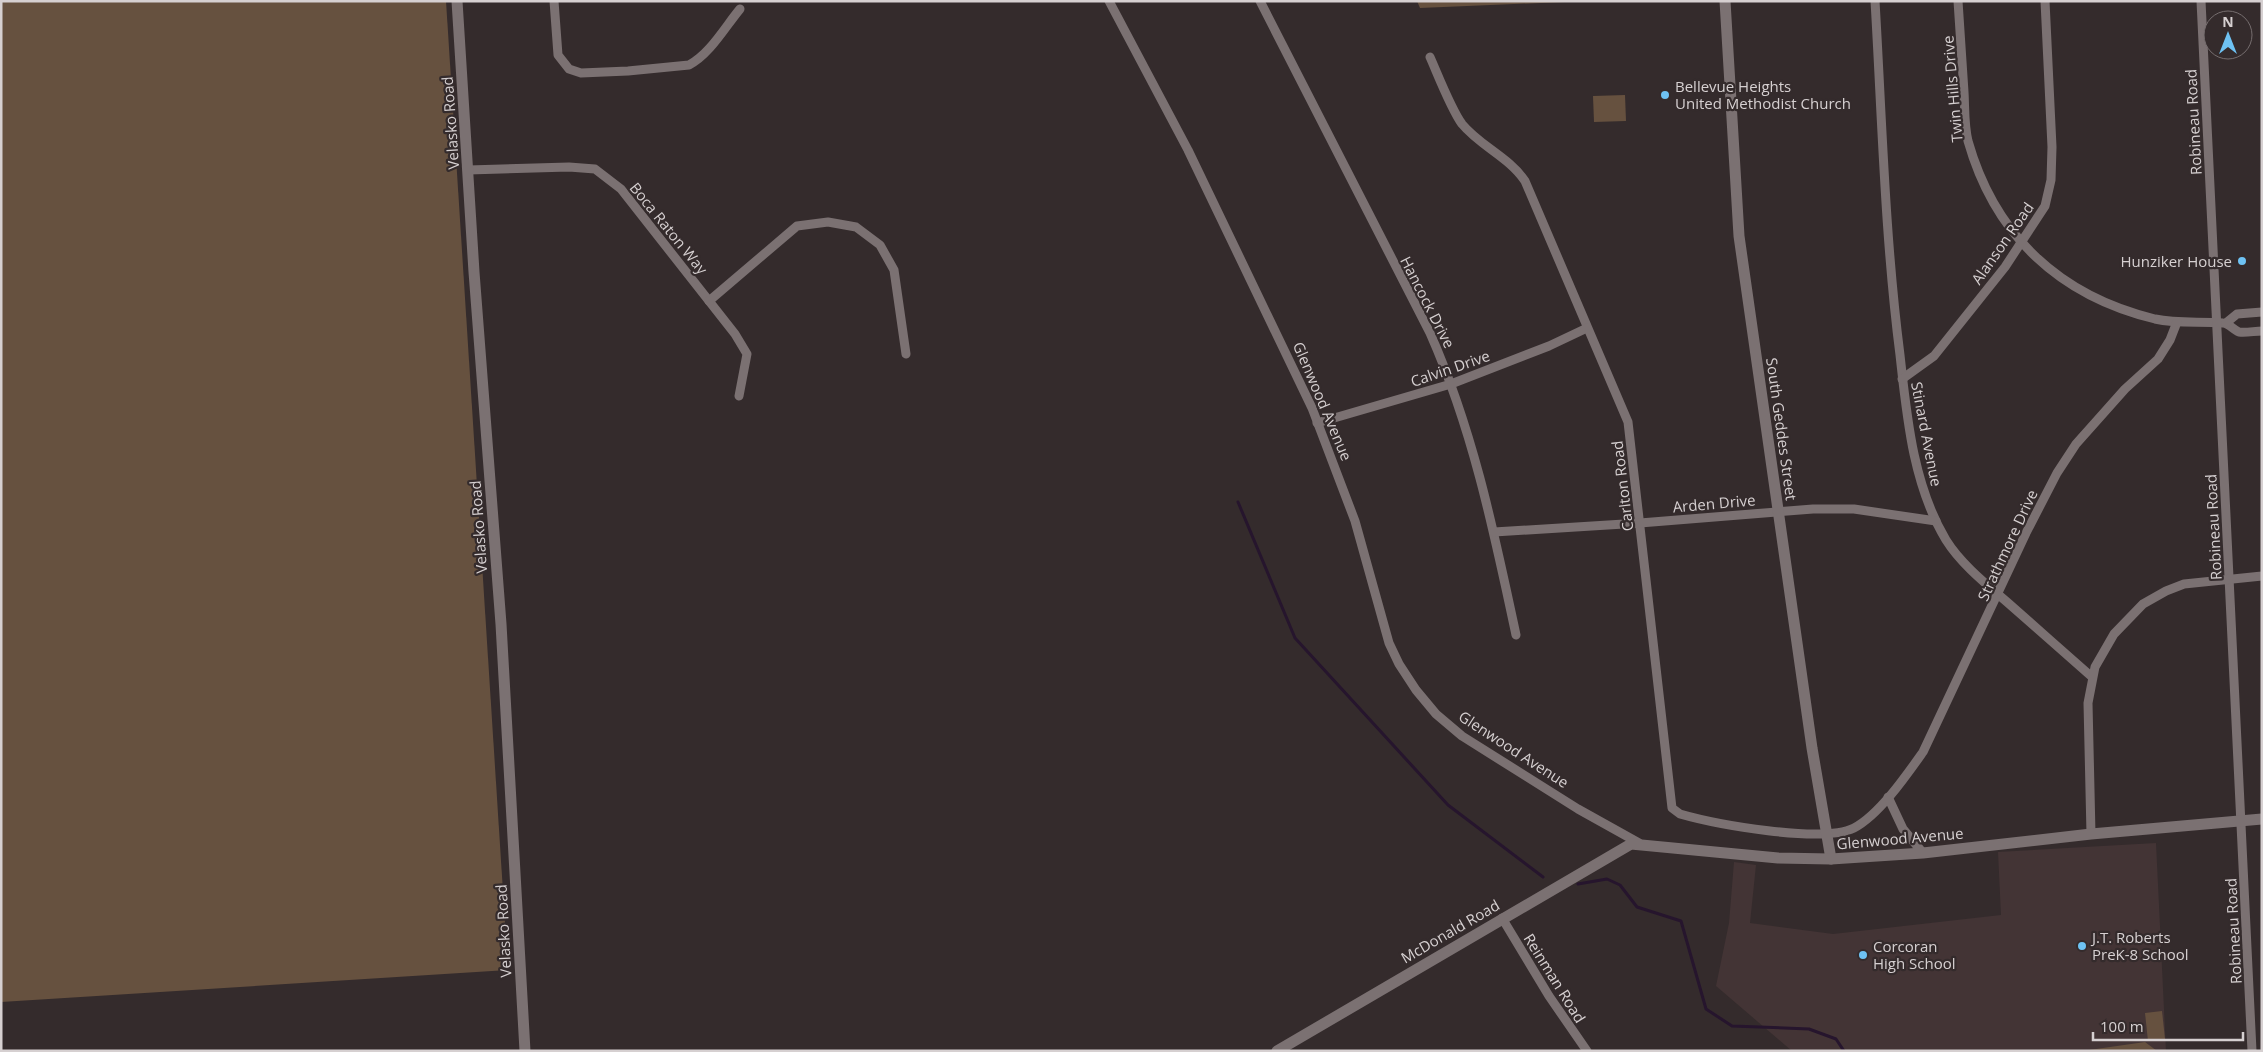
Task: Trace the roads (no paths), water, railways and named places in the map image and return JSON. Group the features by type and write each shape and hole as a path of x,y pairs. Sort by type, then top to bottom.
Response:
{"street":[{"name":"Velasko Road","path":"457,1 501,624 525,1051"},
{"path":"554,1 558,55 569,69 581,73 637,71 689,65 696,62 708,49 740,9"},
{"name":"Glenwood Avenue","path":"1109,1 1188,150 1286,351 1356,521 1389,643 1399,664 1416,690 1436,714 1462,736 1578,809 1639,843 1778,858 1831,859 1923,853 2091,834 2262,819"},
{"name":"Hancock Drive","path":"1260,1 1430,333 1451,384 1484,487 1516,635"},
{"name":"South Geddes Street","path":"1725,1 1739,236 1812,748 1831,859"},
{"name":"Stinard Avenue","path":"1875,1 1884,191 1894,306 1902,379 1917,467 1926,500 1956,554 1999,595 2092,677"},
{"name":"Twin Hills Drive","path":"1958,1 1968,139 1978,172 1994,204 2021,242 2056,275 2088,294 2121,308 2156,319 2177,322 2216,323"},
{"name":"Alanson Road","path":"1902,379 1934,356 2005,267 2045,206 2051,180 2052,147 2045,1"},
{"name":"Robineau Road","path":"2201,1 2252,1051"},
{"name":"Carlton Road","path":"1430,57 1462,123 1480,142 1519,171 1525,181 1628,422 1672,808 1680,814 1691,817 1742,826 1788,832 1826,834"},
{"name":"Boca Raton Way","path":"468,170 569,167 595,169 621,189 709,300 747,354 739,396"},
{"path":"709,300 797,226 828,222 856,228 880,245 894,270 906,354"},
{"path":"2226,323 2237,314 2262,312"},
{"name":"Strathmore Drive","path":"1826,834 1852,829 1863,822 1888,797 1923,752 1999,595 2026,533 2057,473 2071,451 2124,389 2158,359 2170,340 2177,322"},
{"path":"2216,323 2226,323 2239,332 2262,331"},
{"name":"Calvin Drive","path":"1317,424 1451,384 1549,346 1587,328"},
{"name":"Arden Drive","path":"1494,532 1779,512 1854,509 1936,521"},
{"path":"2091,834 2088,703 2095,666 2114,634 2143,604 2184,584 2262,576"},
{"path":"1888,797 1903,829 1923,853"},
{"name":"McDonald Road","path":"1277,1051 1619,850 1631,844 1639,843"},
{"name":"Reinman Road","path":"1502,918 1549,996 1587,1051"}],"waterway":[{"path":"1238,502 1295,638 1448,805 1543,877"},
{"path":"1578,884 1607,879 1620,885 1637,907 1681,921 1706,1009 1732,1026 1809,1029 1836,1039 1844,1051"}],"place":[{"name":"Bellevue Heights United Methodist Church","path":"1665,95"},
{"name":"Hunziker House","path":"2242,261"},
{"name":"J.T. Roberts PreK-8 School","path":"2082,946"},
{"name":"Corcoran High School","path":"1863,955"}]}
